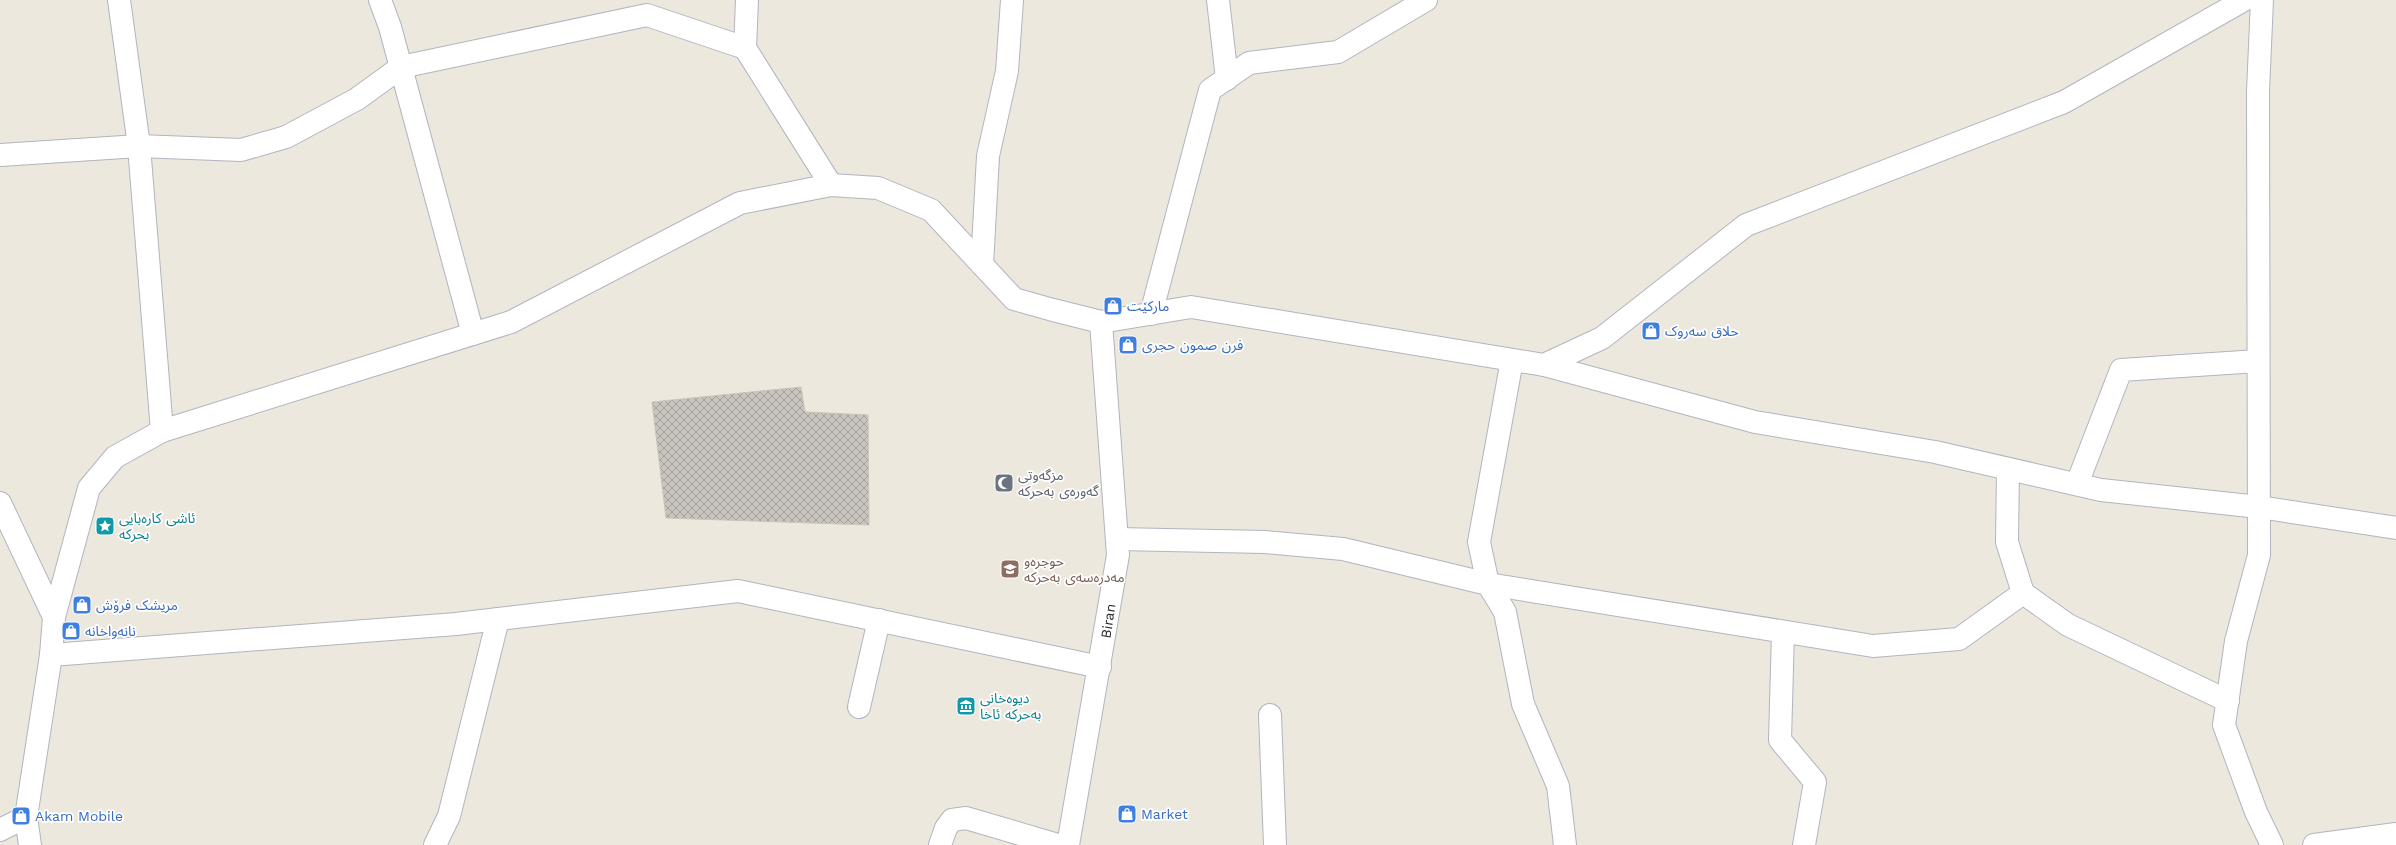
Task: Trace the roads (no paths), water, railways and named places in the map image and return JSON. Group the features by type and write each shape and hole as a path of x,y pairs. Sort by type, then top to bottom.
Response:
{"street":[{"path":"119,0 140,146 162,432"},
{"path":"380,0 390,27 473,334"},
{"path":"747,0 745,48 831,185"},
{"path":"982,265 988,156 1007,71 1012,0"},
{"path":"1218,0 1227,79"},
{"path":"1151,314 1210,90 1249,63 1338,52 1426,0"},
{"path":"1544,365 1602,338 1746,226 2064,102 2244,0"},
{"path":"2262,0 2258,91 2259,555 2236,642 2224,726 2256,812 2272,845"},
{"path":"0,155 140,146 241,150 286,138 357,99 401,67 647,16 745,48"},
{"path":"30,845 26,817 52,655 54,617 89,488 115,457 162,432 512,322 740,203 831,185 878,188 931,210 1014,299 1101,322 1191,307 1544,365 1755,422 1935,452 2101,490 2259,507 2396,528"},
{"name":"Biran","path":"1068,845 1100,667 1118,555 1101,322"},
{"path":"1512,360 1479,542 1488,584 1505,612 1523,704 1558,786 1565,845"},
{"path":"2077,484 2121,370 2258,361"},
{"path":"2008,469 2007,542 2023,593 2068,625 2228,701"},
{"path":"0,503 54,617"},
{"path":"1117,539 1265,542 1343,549 1488,584 1873,646 1959,639 2023,593"},
{"path":"52,655 456,624 738,591 1100,667"},
{"path":"435,845 449,816 498,619"},
{"path":"859,707 879,620"},
{"path":"1784,632 1780,740 1815,782 1804,845"},
{"path":"1270,714 1275,845"},
{"path":"0,830 26,817"},
{"path":"940,845 952,820 966,818 1058,845"},
{"path":"2314,845 2396,834"}],"place":[{"name":"مارکێت","path":"1113,306"},
{"name":"حلاق سەروک","path":"1651,331"},
{"name":"فرن صمون حجری","path":"1128,345"},
{"name":"مزگەوتی گەورەی بەحرکە","path":"1004,483"},
{"name":"ئاشی کارەبایی بحرکە","path":"105,526"},
{"name":"حوجره‌و مه‌دره‌سه‌ی به‌حرکه","path":"1010,569"},
{"name":"مریشک فرۆش","path":"82,605"},
{"name":"نانەواخانە","path":"71,631"},
{"name":"دیوەخانی بەحرکە ئاخا","path":"966,706"},
{"name":"Market","path":"1127,814"},
{"name":"Akam Mobile","path":"21,816"}]}
